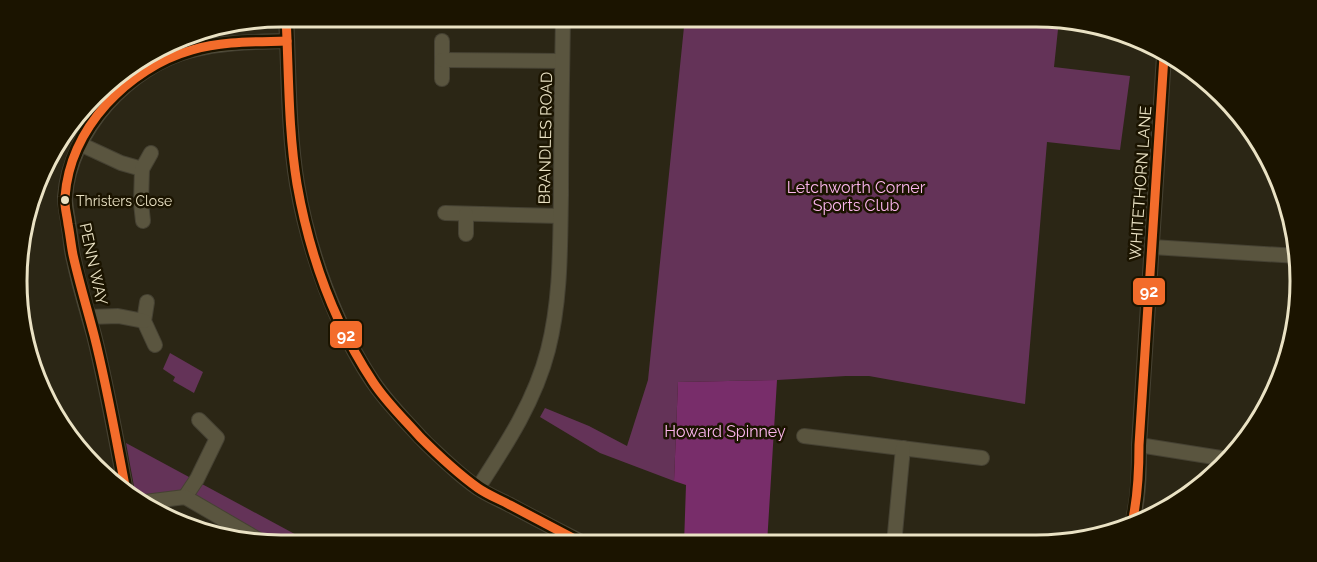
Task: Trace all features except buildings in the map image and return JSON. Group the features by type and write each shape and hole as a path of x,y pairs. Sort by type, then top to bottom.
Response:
{"street":[{"path":"286,27 292,146 297,184 322,279 339,321 374,382 393,407 436,452 478,488 568,535"},
{"name":"BRANDLES ROAD","path":"478,488 524,414 533,394 548,351 558,301 563,27"},
{"name":"PENN WAY","path":"124,481 89,317 73,259 65,199 68,176 80,144 92,124 119,91 143,73 192,50 240,43 287,41"},
{"path":"442,41 442,80"},
{"path":"191,43 192,50"},
{"name":"BRANDLES ROAD","path":"442,60 562,61"},
{"name":"WHITETHORN LANE","path":"1134,515 1164,61"},
{"path":"80,144 121,163 142,169"},
{"path":"143,220 142,169 151,153"},
{"name":"BRANDLES ROAD","path":"445,213 560,216"},
{"path":"466,214 466,234"},
{"path":"1152,247 1288,255"},
{"path":"147,302 144,321 155,345"},
{"path":"89,317 118,316 144,321"},
{"path":"185,497 197,479 217,438 199,420"},
{"path":"804,436 982,458"},
{"path":"1139,445 1219,458"},
{"path":"895,535 903,448"},
{"path":"154,501 185,497 246,533"}],"green space":[{"name":"Letchworth Corner Sports Club","path":"684,27 1058,28 1054,67 1130,76 1120,150 1047,142 1025,404 869,376 678,382 674,481 600,453 540,417 545,408 589,426 627,446 648,380"},
{"path":"170,353 203,372 194,393 173,381 175,377 163,369"},
{"name":"Howard Spinney","path":"777,380 768,535 684,535 686,485 674,481 678,382"},
{"path":"126,443 296,535 253,533 180,492 146,496 134,488"}],"transit line":[{"name":"92","path":"286,27 292,143 302,210 325,287 346,336 378,389 395,410 448,464 486,493 567,535"},
{"name":"92","path":"124,481 103,374 72,251 65,204 69,172 78,147 106,104 125,86 168,59 215,45 287,41"},
{"name":"92","path":"1133,516 1138,486 1164,61"}],"place":[{"name":"Thristers Close","path":"65,200"}]}
